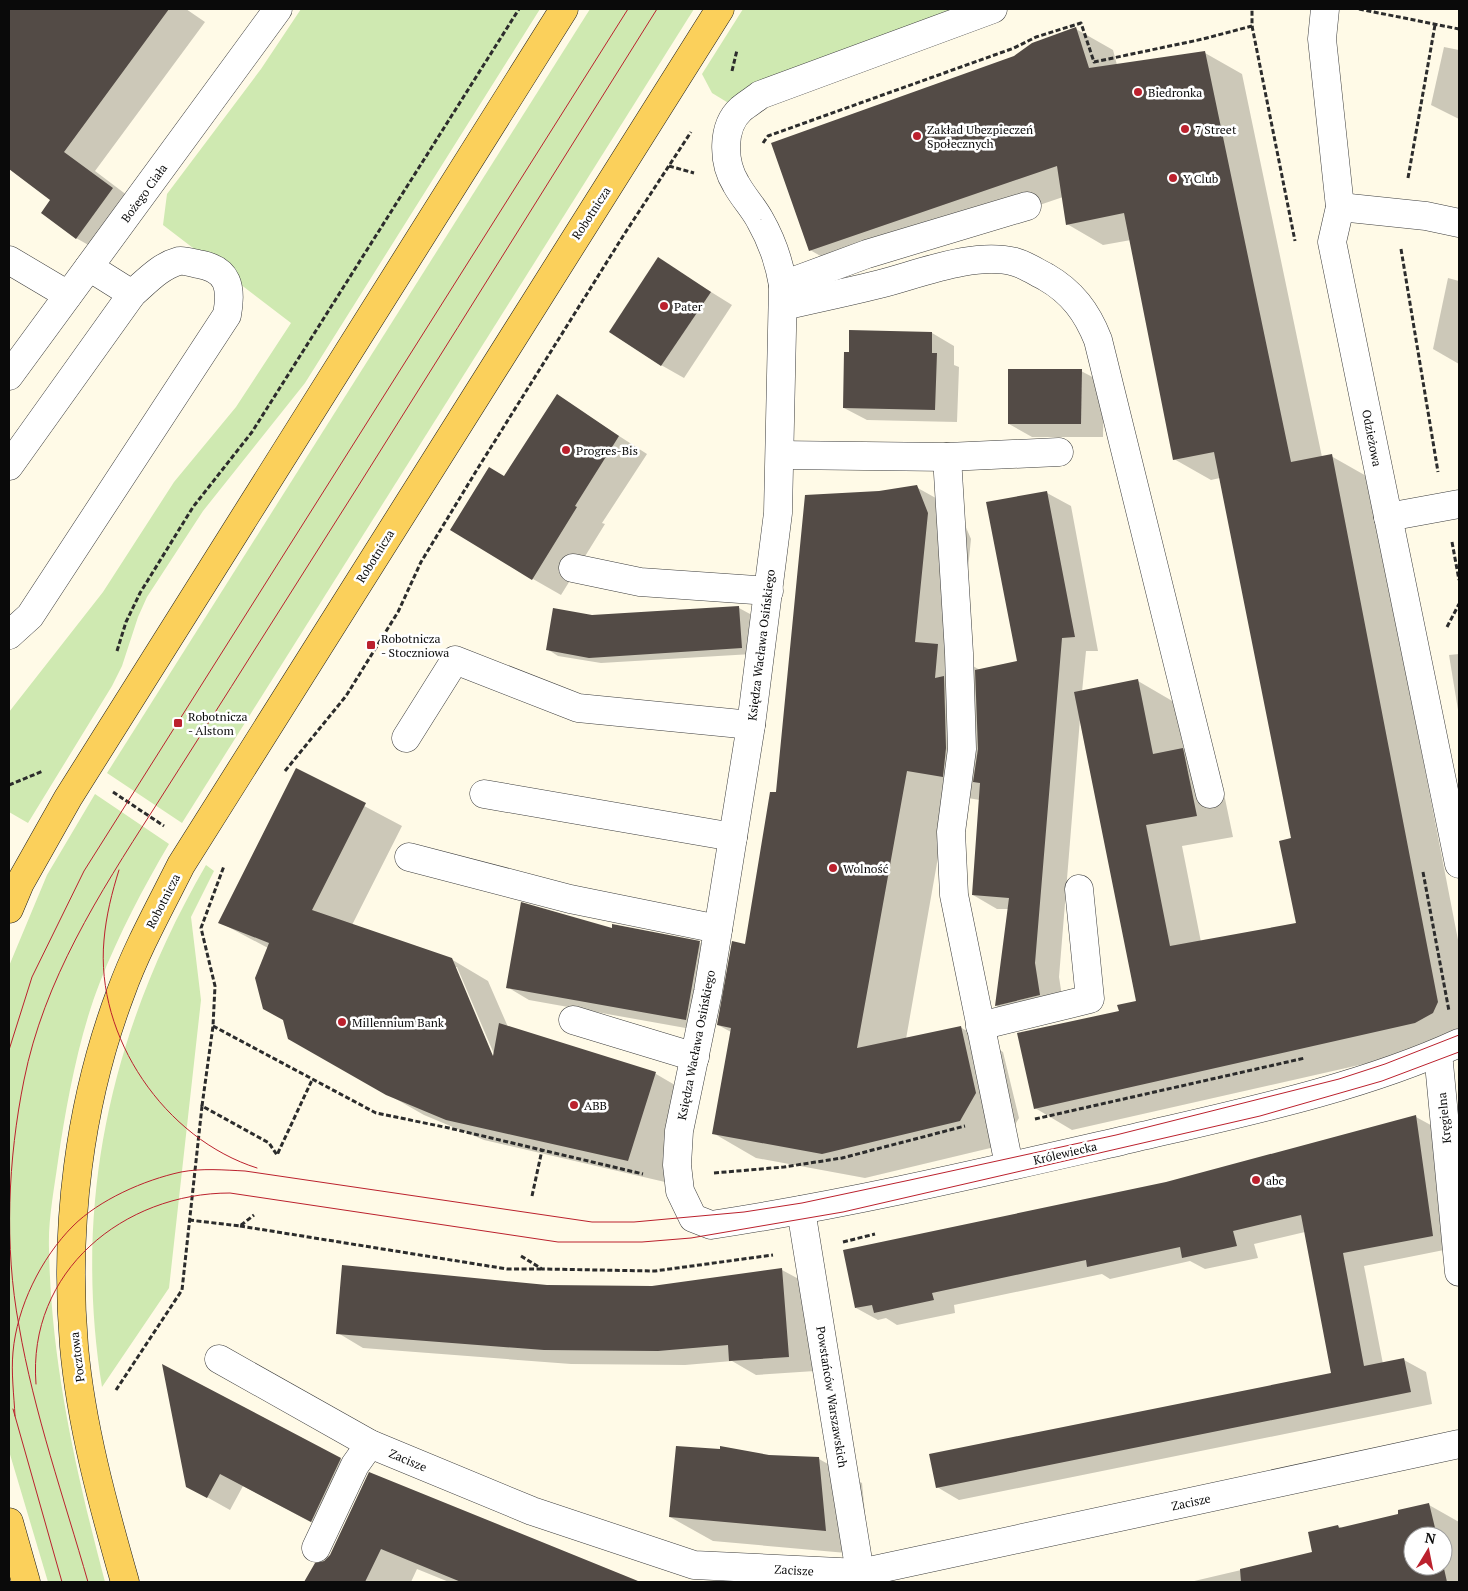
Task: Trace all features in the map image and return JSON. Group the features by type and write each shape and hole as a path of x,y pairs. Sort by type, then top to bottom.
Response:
{"main road":[{"path":"9,909 20,883 68,798 564,9"},
{"name":"Robotnicza","path":"84,1128 99,1063 122,990 154,917 181,866 720,9"},
{"name":"Pocztowa","path":"84,1128 73,1226 71,1293 74,1347 94,1461 125,1582"},
{"path":"9,1522 26,1582"}],"street":[{"name":"Bożego Ciała","path":"9,376 278,9"},
{"name":"Księdza Wacława Osińskiego","path":"680,1191 677,1165 679,1131 695,1057 718,929 751,725 778,513 783,295 778,257 759,219 735,183 729,168 726,143 730,124 740,110 760,96 993,9"},
{"name":"Odzieżowa","path":"1325,9 1322,39 1340,206 1332,242 1459,864"},
{"path":"783,295 867,254 1027,206"},
{"path":"1340,206 1402,213 1459,223"},
{"path":"783,295 880,284 934,269 978,260 999,259 1015,262 1032,269 1070,293 1082,308 1098,340 1210,794"},
{"path":"9,260 68,295"},
{"path":"9,466 132,294 156,273 180,261 209,266 227,280 231,296 227,315 30,616 9,635"},
{"path":"89,266 132,294"},
{"path":"780,455 947,457 1060,452"},
{"path":"947,457 959,653 962,749 951,832 954,896 1009,1165"},
{"path":"1388,517 1452,505"},
{"path":"573,568 640,582 768,590"},
{"path":"406,738 455,660 578,708 751,725"},
{"path":"484,794 733,837"},
{"path":"409,857 570,899 718,929"},
{"path":"980,1026 1090,999 1079,889"},
{"path":"573,1020 695,1057"},
{"name":"Królewiecka","path":"680,1191 693,1218 711,1225 852,1202 1219,1118 1351,1083 1449,1048"},
{"name":"Kręgielna","path":"1449,1048 1459,1272"},
{"name":"Powstańców Warszawskich","path":"802,1210 862,1578"},
{"name":"Zacisze","path":"219,1359 370,1444 532,1512 691,1574 862,1578 1459,1444"},
{"path":"316,1548 355,1465 370,1444"}],"path":[{"path":"669,166 701,175 749,162 768,136 1014,48 1036,37 1081,23 1094,62 1203,39 1252,26 1252,9"},
{"path":"1357,9 1459,30"},
{"path":"1435,25 1398,232 1452,505 1459,580"},
{"path":"731,74 739,45"},
{"path":"281,776 346,696 398,612 421,562 473,476 692,131"},
{"path":"9,785 51,768"},
{"path":"117,1399 116,1390 182,1290 202,1106 213,1026 215,986 201,928 229,857"},
{"path":"213,1026 376,1114 448,1128 542,1150 532,1196"},
{"path":"202,1106 269,1143 278,1155 312,1080"},
{"path":"240,1226 254,1215"},
{"path":"189,1220 240,1226 507,1270 655,1271 808,1250"},
{"path":"521,1256 542,1269"}],"green space":[{"path":"301,9 540,9 305,383 203,511 147,597 138,617 122,666 112,686 28,823 9,812 9,712 103,592 174,482 236,407 291,323 163,225 167,194 261,69"},
{"path":"590,9 694,9 182,823 107,773"},
{"path":"743,9 993,9 740,110 712,93 702,74"},
{"path":"95,794 169,844 115,946 92,1003 69,1094 61,1139 49,1227 51,1292 55,1334 60,1375 75,1458 105,1582 48,1582 9,1451 9,966 47,875"},
{"path":"206,865 214,871 191,917 201,1000 169,1288 102,1387 94,1318 92,1249 97,1182 108,1117 124,1052 146,989 173,926"}],"building":[{"path":"9,9 169,9 64,152 113,188 76,239 41,213 50,200 9,169"},
{"path":"1076,27 1089,68 1205,51 1291,462 1332,454 1438,1002 1433,1013 1415,1023 1034,1109 1017,1033 1119,1011 1117,1005 1136,1001 1074,692 1138,679 1153,754 1183,748 1197,816 1146,825 1170,946 1296,923 1279,841 1291,838 1214,452 1173,460 1124,213 1066,225 1057,166 809,251 771,143 1014,56 1032,43"},
{"name":"Pater","path":"658,257 711,292 661,366 609,332"},
{"path":"849,330 932,332 932,353 937,353 935,410 843,408 844,352 849,352"},
{"path":"1008,369 1082,369 1081,424 1008,424"},
{"path":"557,394 619,436 532,580 450,530 489,467 504,476"},
{"path":"917,485 928,513 915,642 938,644 935,678 944,676 946,748 943,777 907,771 857,1048 961,1026 976,1093 960,1121 822,1154 712,1134 731,1028 717,1025 732,941 745,944 770,792 776,792 805,495 879,491"},
{"path":"1047,491 1075,637 1062,638 1035,963 1040,995 995,1006 1009,898 972,895 980,783 973,782 978,749 975,670 1017,661 986,502"},
{"path":"739,606 742,648 589,658 546,650 553,608 592,615"},
{"path":"296,768 366,803 312,910 452,958 493,1056 499,1023 656,1072 628,1161 446,1120 386,1095 288,1039 283,1020 263,1009 255,978 269,943 218,923"},
{"path":"521,902 612,928 612,924 700,941 686,1020 506,988"},
{"path":"1416,1115 1433,1236 1343,1253 1364,1366 1404,1358 1411,1392 936,1488 929,1454 1331,1373 1301,1215 1233,1231 1237,1246 1182,1258 1180,1247 1087,1267 1086,1260 932,1293 934,1300 874,1313 872,1305 855,1308 843,1250 1166,1182"},
{"path":"342,1265 547,1285 652,1286 782,1268 789,1357 729,1361 728,1345 658,1351 544,1350 336,1334"},
{"path":"162,1364 341,1458 311,1522 220,1474 207,1498 186,1487"},
{"path":"676,1446 720,1449 720,1446 769,1455 819,1457 826,1531 669,1517"},
{"path":"369,1472 638,1582 461,1582 381,1549 365,1582 304,1582 315,1563 324,1561 330,1555"},
{"path":"1429,1503 1435,1526 1403,1526 1403,1576 1446,1576 1447,1582 1241,1582 1240,1569 1312,1552 1308,1532 1338,1525 1339,1528 1398,1514 1398,1510"}],"tram line":[{"path":"9,1050 32,977 84,871 628,9"},
{"path":"88,1582 50,1455 25,1359 14,1296 11,1265 10,1203 14,1141 24,1080 33,1043 45,1007 76,939 113,874 657,9"},
{"path":"119,870 105,931 104,976 111,1012 124,1047 143,1080 166,1109 193,1134 224,1154 257,1168"},
{"path":"15,1416 12,1368 15,1335 32,1284 51,1253 73,1226 96,1208 137,1186 181,1172 197,1170 245,1171 592,1222 634,1222 744,1212 802,1203 1116,1135 1339,1079 1385,1064 1459,1035"},
{"path":"36,1384 37,1343 48,1306 65,1274 90,1246 120,1224 154,1207 191,1197 230,1193 558,1242 642,1242 691,1238 843,1212 1260,1116 1382,1081 1459,1052"},
{"path":"13,1409 62,1582"}],"place":[{"name":"Biedronka","path":"1138,92"},
{"name":"7 Street","path":"1185,129"},
{"name":"Zakład Ubezpieczeń Społecznych","path":"917,136"},
{"name":"Y Club","path":"1173,178"},
{"name":"Pater","path":"664,306"},
{"name":"Progres-Bis","path":"566,450"},
{"name":"Robotnicza - Stoczniowa","path":"371,645"},
{"name":"Robotnicza - Alstom","path":"178,723"},
{"name":"Wolność","path":"833,868"},
{"name":"Millennium Bank","path":"342,1022"},
{"name":"ABB","path":"574,1105"},
{"name":"abc","path":"1256,1180"}]}
